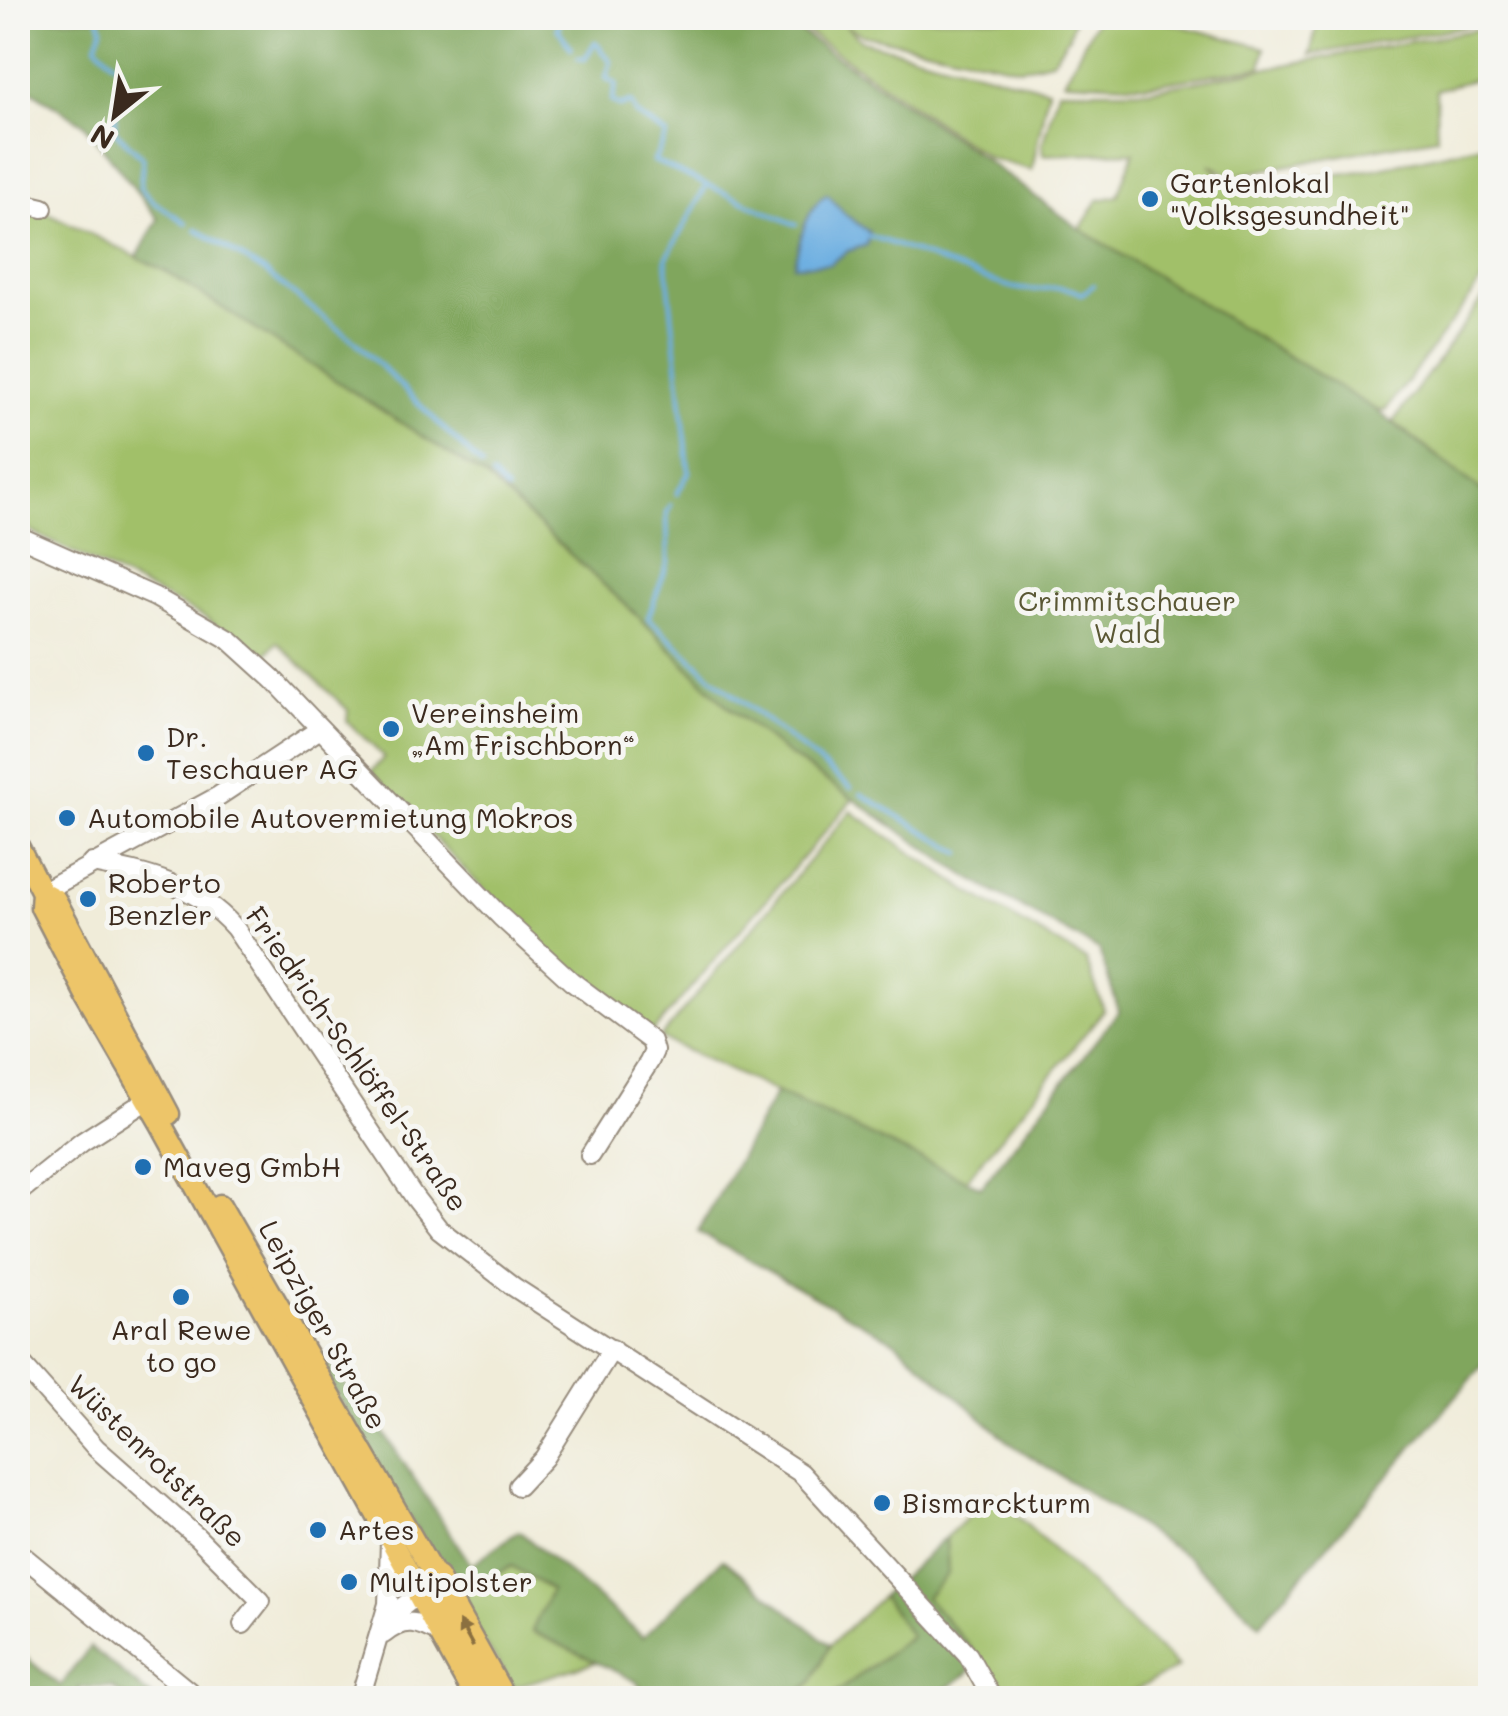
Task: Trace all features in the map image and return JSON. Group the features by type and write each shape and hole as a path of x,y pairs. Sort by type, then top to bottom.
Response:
{"highway":[{"name":"Leipziger Straße","path":"423,1586 444,1636 478,1698"},
{"name":"Leipziger Straße","path":"423,1586 502,1698"}],"main road":[{"name":"Leipziger Straße","path":"18,846 42,892 55,900 153,1096 390,1540 423,1586"},
{"name":"Leipziger Straße","path":"153,1096 346,1428 423,1586"}],"street":[{"path":"18,202 43,208"},
{"path":"18,536 155,596 230,640 501,917 571,981 651,1041 654,1051 650,1062 590,1155"},
{"path":"42,892 217,797 320,729"},
{"name":"Friedrich-Schlöffel-Straße","path":"92,863 174,883 219,910 439,1229 514,1287 801,1474 968,1655 992,1698"},
{"path":"18,1194 82,1142 153,1096"},
{"path":"518,1486 544,1458 612,1349"},
{"name":"Wüstenrotstraße","path":"18,1360 96,1448 198,1537 262,1601 243,1624"},
{"path":"360,1698 388,1604 390,1540"},
{"path":"18,1552 197,1698"},
{"path":"388,1604 423,1586"},
{"path":"376,1641 392,1615 423,1586"},
{"path":"376,1641 404,1621 416,1622 444,1636"}],"green space":[{"name":"Crimmitschauer Wald","path":"18,18 780,18 1080,229 1376,410 1490,497 1490,1357 1260,1624 1189,1558 1011,1444 896,1342 698,1232 776,1092 981,1187 1119,1011 1099,950 969,878 787,754 725,704 638,616 487,478 167,272 137,257 158,219 84,124 18,82"},
{"path":"787,18 1074,18 1069,36 1052,61 1020,68 864,35 846,26 862,41 1048,89 1032,170 989,158"},
{"path":"1097,18 1151,18 1265,48 1261,67 1147,85 1064,81"},
{"path":"1319,18 1490,18 1490,22 1310,55"},
{"path":"1490,27 1490,75 1436,90 1437,137 1232,176 1209,164 1225,179 1246,187 1375,169 1490,143 1490,271 1385,411 1376,410 1080,229 1098,200 1118,196 1134,152 1043,155 1042,145 1058,90 1149,90"},
{"path":"18,205 42,210 167,272 487,478 638,616 725,704 787,754 853,799 651,1034 533,941 371,772 384,757 347,721 348,710 277,642 261,660 206,618 18,525"},
{"path":"1490,289 1490,497 1393,422"},
{"path":"851,811 966,890 1086,960 1104,1010 966,1180 660,1038"},
{"path":"291,1318 380,1427 471,1565 519,1531 643,1637 723,1559 830,1645 811,1683 792,1698 645,1698 637,1682 532,1631 551,1590 512,1566 454,1595"},
{"path":"993,1493 1178,1667 1121,1698 1002,1698 981,1660 925,1596 948,1573 946,1537"},
{"path":"946,1537 948,1573 926,1597 981,1660 933,1698 830,1698 911,1636 882,1596"},
{"path":"512,1566 552,1590 532,1632 597,1662 513,1687 454,1595"},
{"path":"882,1596 911,1635 830,1698 792,1698 811,1683 830,1645"},
{"path":"90,1647 153,1698 125,1698 112,1687 79,1688 82,1698 18,1698 18,1651 60,1686"}],"water":[{"path":"827,194 869,232 867,245 848,251 830,264 794,265 809,216"}],"waterway":[{"path":"99,18 102,28 96,45 120,68 114,130 143,158 140,188 186,223"},
{"path":"563,18 557,28 571,48"},
{"path":"578,58 585,59 595,42 611,61 606,78 616,84 612,101 620,106 631,102 637,115 667,135 654,161 796,225"},
{"path":"677,494 689,472 666,259 705,188"},
{"path":"196,229 265,272 357,343 482,466"},
{"path":"869,236 1015,288 1064,288 1082,294 1094,285"},
{"path":"492,476 507,491"},
{"path":"671,505 667,511 668,562 648,618 713,678 851,788"},
{"path":"861,794 961,853"}],"place":[{"name":"Gartenlokal \"Volksgesundheit\"","path":"1150,199"},
{"name":"Vereinsheim „Am Frischborn“","path":"391,729"},
{"name":"Dr. Teschauer AG","path":"146,753"},
{"name":"Automobile Autovermietung Mokros","path":"67,818"},
{"name":"Roberto Benzler","path":"88,899"},
{"name":"Maveg GmbH","path":"143,1167"},
{"name":"Aral Rewe to go","path":"181,1297"},
{"name":"Bismarckturm","path":"882,1503"},
{"name":"Artes","path":"318,1530"},
{"name":"Multipolster","path":"349,1582"}]}
